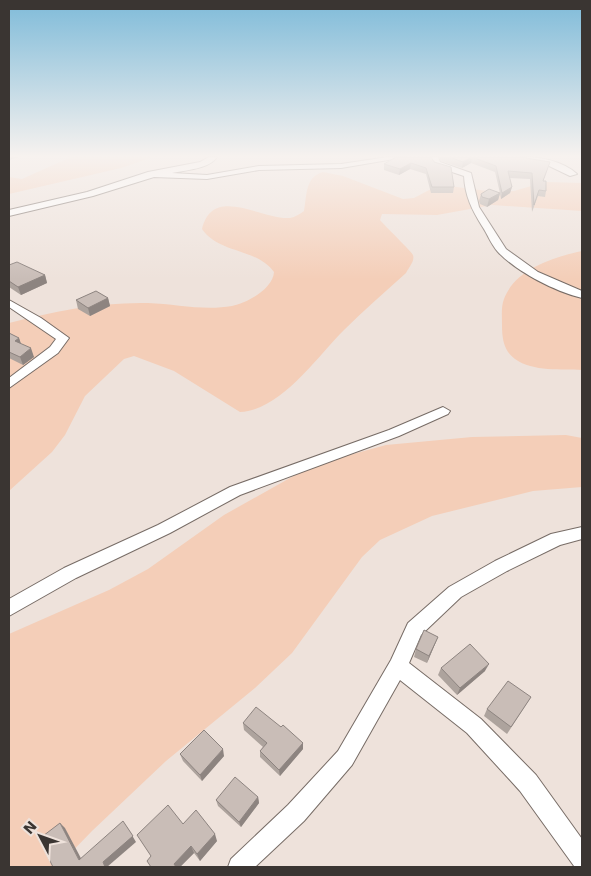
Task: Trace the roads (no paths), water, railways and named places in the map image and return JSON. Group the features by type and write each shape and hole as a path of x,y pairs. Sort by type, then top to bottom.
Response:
{"street":[{"path":"9,213 73,198"},
{"path":"470,198 475,212 495,242 510,258 561,287 582,295"},
{"path":"9,303 38,320 63,338 54,350 9,384"},
{"path":"9,608 70,573 164,529 235,491 394,433 443,411"},
{"path":"239,867 296,812 345,758 398,666 414,629 455,592 501,566 557,540 582,533"},
{"path":"398,666 474,726 528,783 582,858"}]}
